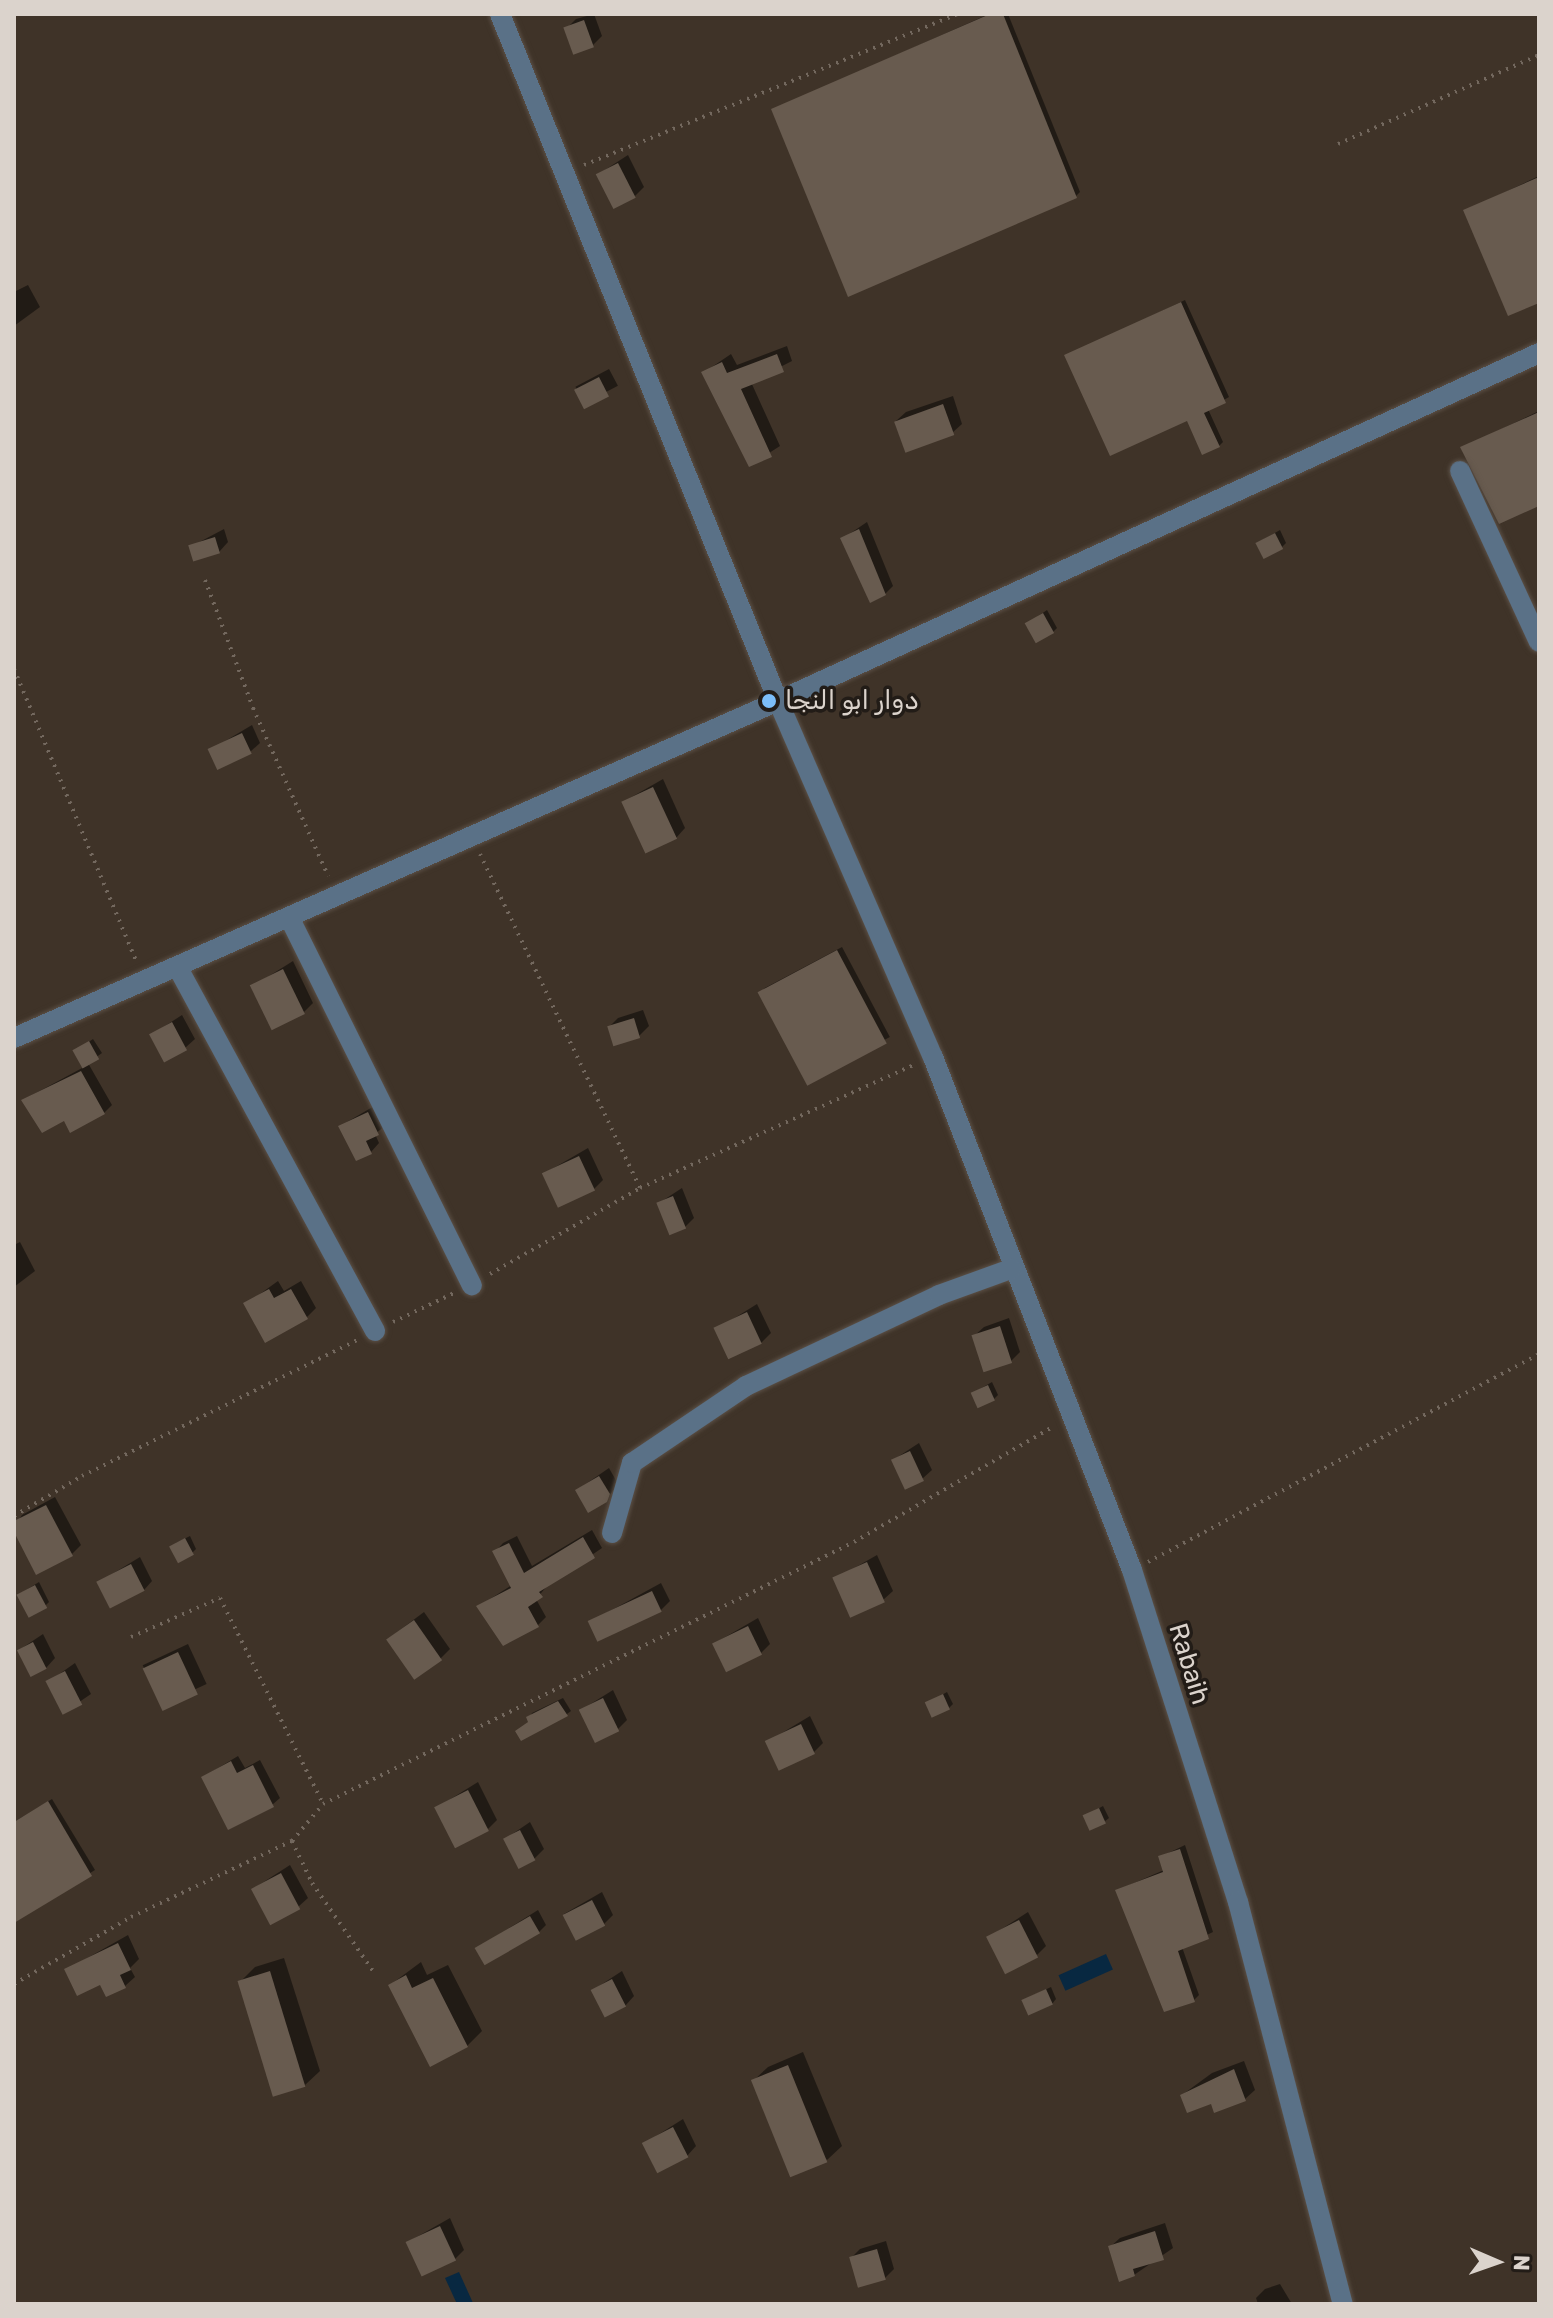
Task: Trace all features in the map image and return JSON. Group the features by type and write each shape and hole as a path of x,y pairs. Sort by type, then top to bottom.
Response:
{"street":[{"name":"Rabaih","path":"500,14 561,174 778,701 933,1057 1011,1269 1132,1570 1238,1902 1343,2304"},
{"path":"14,1038 145,984 778,701 1539,353"},
{"path":"1460,471 1539,642"},
{"path":"290,919 472,1285"},
{"path":"178,968 375,1331"},
{"path":"612,1533 632,1463 746,1386 939,1295 1011,1269"}],"path":[{"path":"561,174 957,14"},
{"path":"1338,144 1539,55"},
{"path":"205,580 253,708 338,897"},
{"path":"14,669 145,984"},
{"path":"472,838 640,1188"},
{"path":"1132,1570 1539,1354"},
{"path":"14,1984 131,1917 292,1841 323,1804 854,1542 1070,1417"},
{"path":"131,1637 220,1598 323,1804"},
{"path":"292,1841 312,1883 373,1971"}],"water":[{"path":"1106,1954 1113,1970 1065,1991 1058,1975"},
{"path":"459,2272 472,2304 457,2304 445,2278"}],"building":[{"path":"990,14 1003,14 1077,198 848,297 771,109"},
{"path":"584,20 594,47 573,55 563,28"},
{"path":"618,163 636,198 613,209 596,174"},
{"path":"1539,177 1539,303 1508,316 1463,210"},
{"path":"1181,302 1226,403 1204,413 1220,447 1202,455 1187,421 1110,456 1064,355"},
{"path":"777,354 784,372 741,389 772,457 749,467 701,372 722,362 727,373"},
{"path":"599,377 609,397 584,409 574,390"},
{"path":"943,404 954,435 905,453 894,422"},
{"path":"1539,412 1539,506 1499,524 1460,447"},
{"path":"859,529 886,595 870,603 840,538"},
{"path":"1275,533 1283,549 1264,559 1255,543"},
{"path":"215,537 220,553 193,561 188,545"},
{"path":"1043,613 1054,633 1036,643 1025,623"},
{"path":"242,733 252,754 217,770 208,749"},
{"path":"653,787 677,839 645,853 621,802"},
{"path":"837,950 887,1044 807,1086 758,992"},
{"path":"283,969 305,1014 272,1030 250,985"},
{"path":"634,1018 640,1038 613,1046 607,1026"},
{"path":"172,1022 187,1050 164,1062 149,1034"},
{"path":"89,1041 99,1059 83,1069 72,1050"},
{"path":"81,1071 105,1114 70,1133 64,1121 42,1133 21,1100"},
{"path":"368,1112 379,1135 366,1141 372,1154 356,1161 338,1126"},
{"path":"579,1156 595,1190 558,1208 542,1173"},
{"path":"673,1196 686,1228 669,1235 656,1203"},
{"path":"269,1289 274,1298 291,1289 308,1319 265,1343 243,1303"},
{"path":"747,1312 762,1344 728,1359 713,1328"},
{"path":"1000,1326 1012,1363 984,1372 971,1335"},
{"path":"988,1385 995,1401 978,1408 971,1393"},
{"path":"910,1451 924,1481 905,1490 891,1460"},
{"path":"599,1476 610,1494 607,1502 588,1513 575,1490"},
{"path":"46,1505 73,1556 36,1575 14,1532 14,1521"},
{"path":"583,1537 595,1558 539,1592 543,1597 528,1607 539,1627 503,1646 476,1606 511,1588 492,1551 509,1543 524,1573"},
{"path":"185,1538 194,1555 178,1563 169,1546"},
{"path":"867,1562 885,1602 850,1618 832,1577"},
{"path":"131,1564 145,1591 110,1608 96,1582"},
{"path":"35,1585 47,1608 29,1618 16,1595"},
{"path":"652,1591 662,1612 597,1642 588,1621"},
{"path":"414,1620 442,1660 414,1680 386,1640"},
{"path":"748,1626 762,1655 726,1672 712,1644"},
{"path":"33,1642 47,1669 31,1677 17,1650"},
{"path":"178,1652 198,1695 163,1711 143,1668"},
{"path":"65,1671 82,1705 63,1715 45,1681"},
{"path":"943,1694 950,1710 932,1718 925,1702"},
{"path":"603,1698 619,1731 595,1743 579,1710"},
{"path":"558,1701 568,1716 521,1741 515,1731 528,1722 526,1717"},
{"path":"801,1724 815,1754 779,1771 765,1741"},
{"path":"231,1761 237,1773 253,1765 274,1807 228,1830 201,1777"},
{"path":"468,1790 489,1831 455,1848 434,1807"},
{"path":"48,1801 92,1876 14,1923 14,1822"},
{"path":"1099,1808 1106,1824 1089,1831 1083,1815"},
{"path":"520,1830 535,1860 519,1869 503,1839"},
{"path":"1180,1849 1209,1939 1178,1951 1195,2002 1164,2012 1115,1890 1163,1872 1158,1856"},
{"path":"281,1873 300,1909 270,1925 251,1889"},
{"path":"592,1900 605,1926 576,1941 563,1915"},
{"path":"530,1916 540,1933 485,1965 475,1948"},
{"path":"1019,1920 1038,1957 1005,1974 986,1937"},
{"path":"118,1943 131,1970 120,1975 126,1988 106,1997 100,1985 77,1996 64,1969"},
{"path":"270,1971 305,2087 273,2097 237,1981"},
{"path":"406,1975 412,1988 433,1978 468,2047 430,2067 388,1985"},
{"path":"612,1979 626,2007 605,2018 591,1990"},
{"path":"1046,1989 1053,2005 1028,2016 1021,2000"},
{"path":"788,2065 827,2162 790,2177 751,2080"},
{"path":"1234,2069 1246,2101 1214,2113 1211,2104 1187,2113 1180,2095"},
{"path":"673,2127 688,2157 657,2173 642,2143"},
{"path":"440,2226 456,2260 422,2276 406,2242"},
{"path":"1155,2231 1164,2260 1133,2269 1135,2276 1119,2282 1108,2246"},
{"path":"877,2249 886,2280 858,2288 849,2257"}],"place":[{"name":"دوار ابو النجا","path":"769,701"}]}
